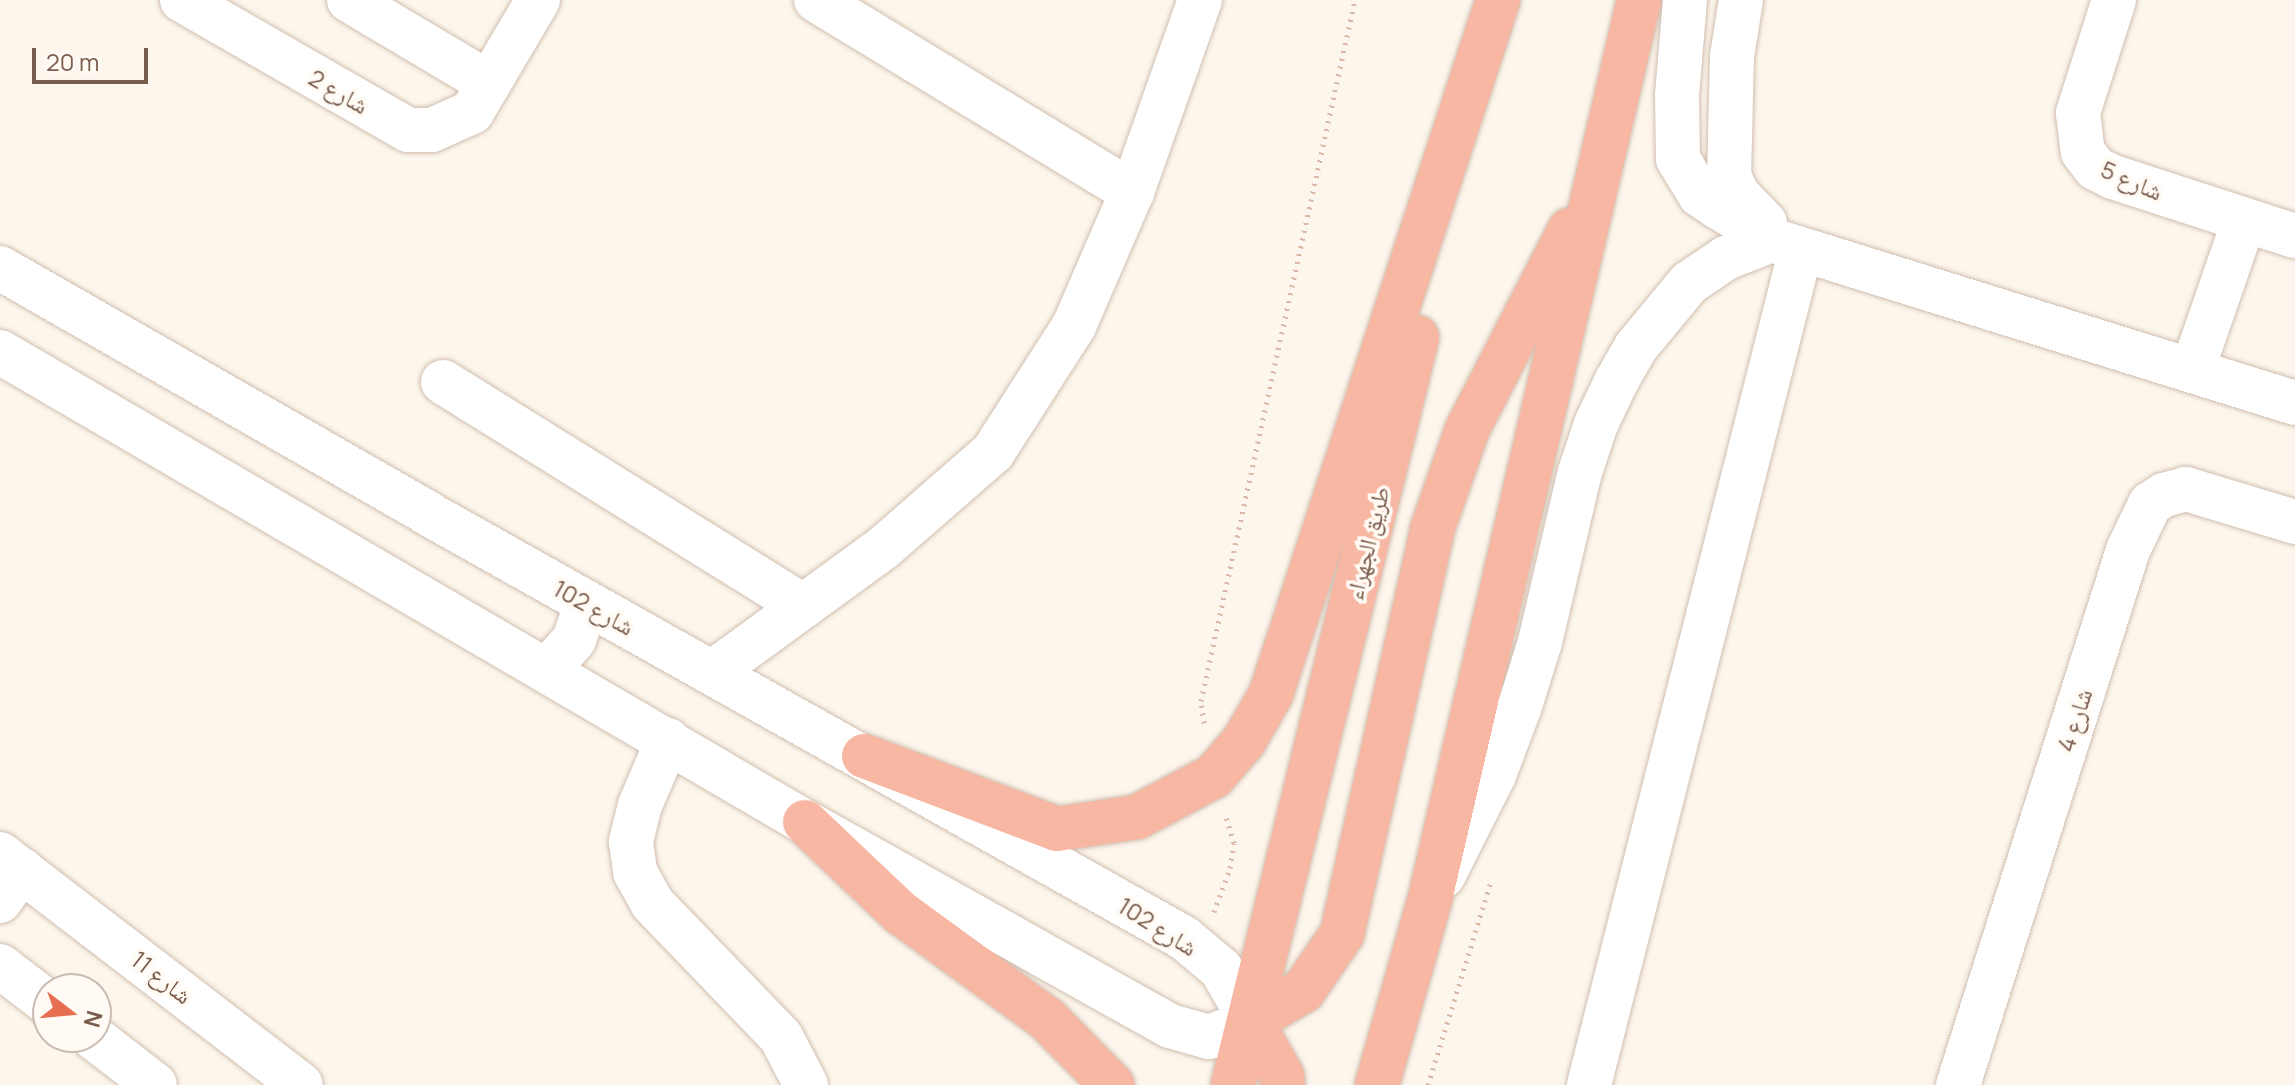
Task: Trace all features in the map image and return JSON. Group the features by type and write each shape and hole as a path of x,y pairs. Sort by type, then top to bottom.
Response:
{"highway":[{"path":"864,756 1057,829 1137,817 1214,776 1244,741 1271,694 1498,0"},
{"name":"طريق الجهراء","path":"1233,1085 1498,0"},
{"path":"1377,1085 1430,899 1639,0"},
{"path":"1283,1085 1282,1076 1251,1021 1303,991 1342,934 1432,530 1467,430 1600,171"},
{"path":"805,822 901,913 1047,1019 1112,1085"}],"street":[{"name":"شارع 2","path":"182,0 408,130 432,130 472,112 538,0"},
{"path":"349,0 489,83"},
{"path":"816,0 1132,192"},
{"path":"713,672 883,548 993,452 1074,326 1132,192 1200,0"},
{"path":"1685,0 1677,95 1678,159 1700,195 1787,244 2295,403"},
{"path":"1741,0 1727,119 1729,176 1738,195 1787,244"},
{"name":"شارع 5","path":"2114,0 2078,113 2083,152 2095,168 2113,177 2295,236"},
{"path":"2192,371 2244,221"},
{"path":"1430,899 1488,787 1519,709 1540,642 1580,472 1596,424 1617,380 1651,327 1689,283 1726,258 1787,244"},
{"path":"1589,1085 1787,244"},
{"name":"شارع 102","path":"0,268 587,603 1184,938 1221,969 1251,1021"},
{"path":"10,364 547,670 805,822 1177,1029 1209,1037 1251,1021"},
{"path":"443,382 803,606"},
{"name":"شارع 4","path":"1958,1085 2128,550 2150,504 2164,495 2186,489 2295,522"},
{"path":"547,670 574,640 587,603"},
{"path":"668,740 640,805 631,842 635,872 652,903 781,1037 806,1085"},
{"name":"شارع 11","path":"7,875 301,1085"},
{"path":"0,966 32,991"},
{"path":"112,1052 155,1085"}],"path":[{"path":"1214,776 1201,701 1355,0"}]}
